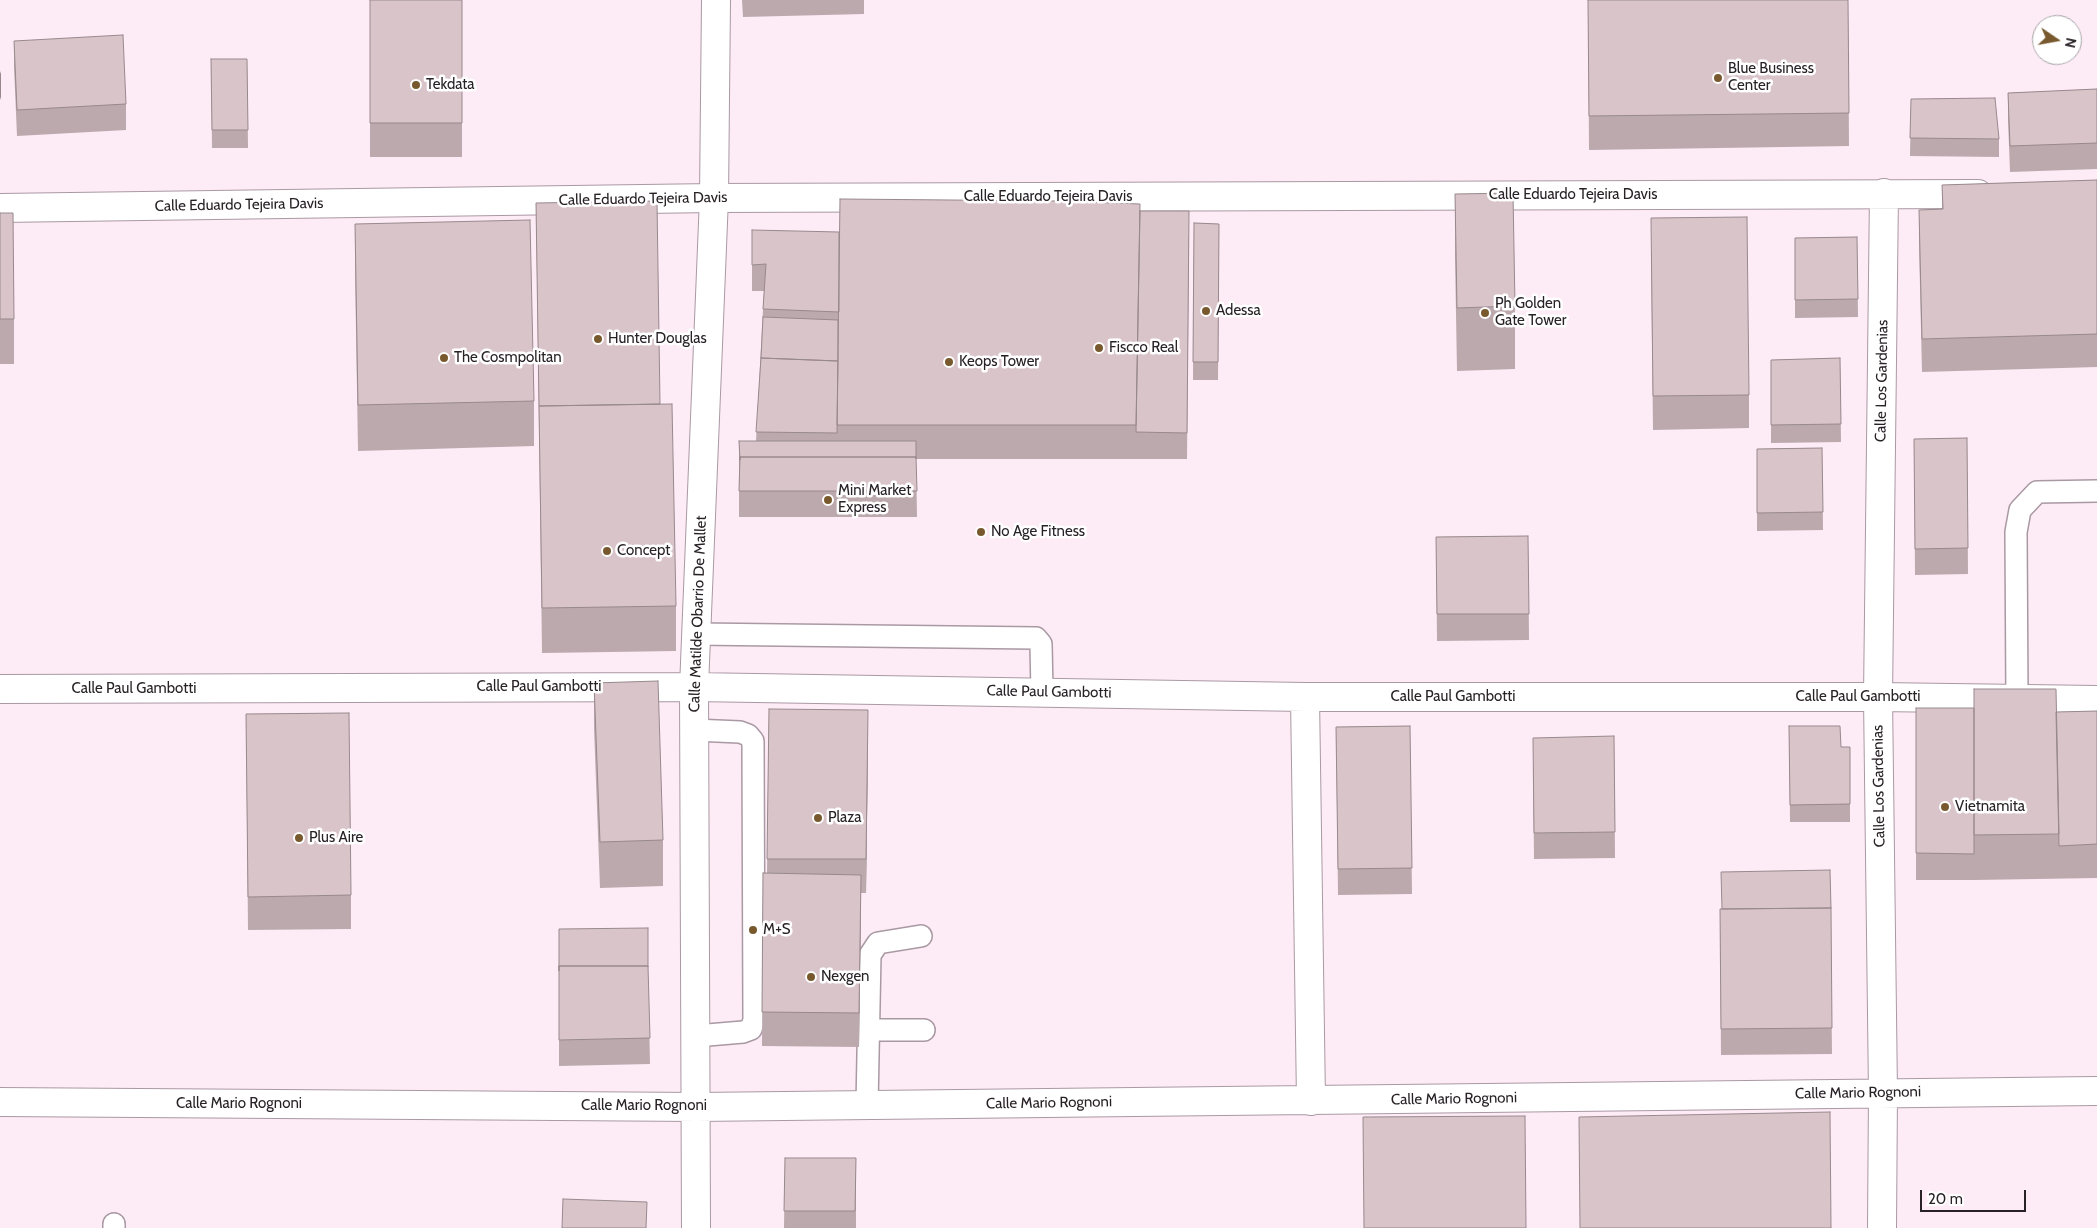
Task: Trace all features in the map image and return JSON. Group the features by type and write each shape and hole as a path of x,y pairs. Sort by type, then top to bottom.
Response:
{"street":[{"name":"Calle Matilde Obarrio De Mallet","path":"696,1228 694,687 714,198 716,0"},
{"name":"Calle Los Gardenias","path":"1882,1228 1883,1093 1878,697 1884,193"},
{"name":"Calle Eduardo Tejeira Davis","path":"0,208 714,198 2000,194"},
{"name":"Calle Paul Gambotti","path":"0,689 694,687 1305,697 1878,697 2097,700"},
{"path":"1305,697 1311,1101"},
{"name":"Calle Mario Rognoni","path":"0,1102 697,1106 1311,1101 2097,1091"}],"lane":[{"path":"2017,699 2016,532 2020,510 2038,492 2097,491"},
{"path":"696,634 1036,638 1041,644 1042,692"},
{"path":"694,730 740,732 748,735 753,741 754,1020 751,1029 743,1032 696,1036"},
{"path":"867,1105 870,955 878,943 922,936"},
{"path":"868,1030 924,1030"}],"building":[{"name":"Tekdata","path":"370,0 462,0 462,123 370,123"},
{"name":"Blue Business Center","path":"1588,0 1848,0 1849,113 1589,116"},
{"path":"123,35 126,104 17,110 14,41"},
{"path":"211,59 247,59 248,130 212,130"},
{"path":"2097,89 2097,143 2010,146 2008,93"},
{"path":"1995,98 1999,139 1910,138 1911,99"},
{"path":"2097,180 2097,334 1922,339 1919,210 1943,209 1942,185"},
{"path":"1513,193 1515,306 1457,308 1455,194"},
{"name":"Keops Tower","path":"840,199 1061,201 1140,204 1136,425 837,425"},
{"name":"Hunter Douglas","path":"657,201 660,404 539,406 536,203"},
{"path":"1140,211 1189,211 1187,433 1136,432"},
{"path":"0,213 13,213 14,319 0,319"},
{"path":"1747,217 1749,395 1653,396 1651,218"},
{"name":"The Cosmpolitan","path":"530,220 534,401 358,405 355,224"},
{"name":"Adessa","path":"1194,223 1219,224 1218,362 1193,362"},
{"path":"752,230 839,232 839,312 763,309 766,264 752,265"},
{"path":"1857,237 1858,299 1795,300 1795,238"},
{"path":"763,317 838,320 838,361 761,358"},
{"path":"761,358 838,361 837,433 756,432"},
{"path":"1840,358 1841,424 1771,425 1771,360"},
{"name":"Concept","path":"672,404 676,606 542,608 539,406"},
{"path":"1967,438 1968,548 1915,549 1914,439"},
{"path":"739,441 916,441 916,457 740,457 740,460"},
{"path":"1822,448 1823,512 1757,513 1757,449"},
{"path":"740,457 916,457 917,491 739,491"},
{"path":"1528,536 1529,614 1437,614 1436,537"},
{"path":"658,681 663,840 600,842 594,683"},
{"path":"1974,689 2056,689 2059,834 1974,835"},
{"name":"Vietnamita","path":"1916,708 1974,708 1974,854 1916,853"},
{"name":"Plaza","path":"769,709 868,710 866,859 767,859"},
{"path":"2097,711 2097,844 2059,846 2056,712"},
{"name":"Plus Aire","path":"349,713 351,895 248,897 246,714"},
{"path":"1410,726 1412,868 1338,869 1336,727"},
{"path":"1789,726 1840,726 1841,747 1850,747 1850,804 1790,805"},
{"path":"1614,736 1615,832 1534,833 1533,738"},
{"path":"1830,870 1831,908 1722,909 1721,872"},
{"name":"Nexgen","path":"763,873 861,875 859,1013 762,1012"},
{"path":"1831,908 1832,1028 1721,1029 1720,909"},
{"path":"648,928 648,966 559,966 559,929"},
{"path":"559,966 648,966 650,1038 559,1040"},
{"path":"1830,1112 1831,1228 1580,1228 1579,1117"},
{"path":"1525,1116 1526,1228 1364,1228 1363,1117"},
{"path":"785,1158 856,1158 855,1211 784,1211"},
{"path":"563,1199 647,1202 646,1228 562,1228"}],"place":[{"name":"Blue Business Center","path":"1718,78"},
{"name":"Tekdata","path":"416,85"},
{"name":"Adessa","path":"1206,311"},
{"name":"Ph Golden Gate Tower","path":"1485,313"},
{"name":"Hunter Douglas","path":"598,339"},
{"name":"Fiscco Real","path":"1099,348"},
{"name":"The Cosmpolitan","path":"444,358"},
{"name":"Keops Tower","path":"949,362"},
{"name":"Mini Market Express","path":"828,500"},
{"name":"No Age Fitness","path":"981,532"},
{"name":"Concept","path":"607,551"},
{"name":"Vietnamita","path":"1945,807"},
{"name":"Plaza","path":"818,818"},
{"name":"Plus Aire","path":"299,838"},
{"name":"M+S","path":"753,930"},
{"name":"Nexgen","path":"811,977"}]}
